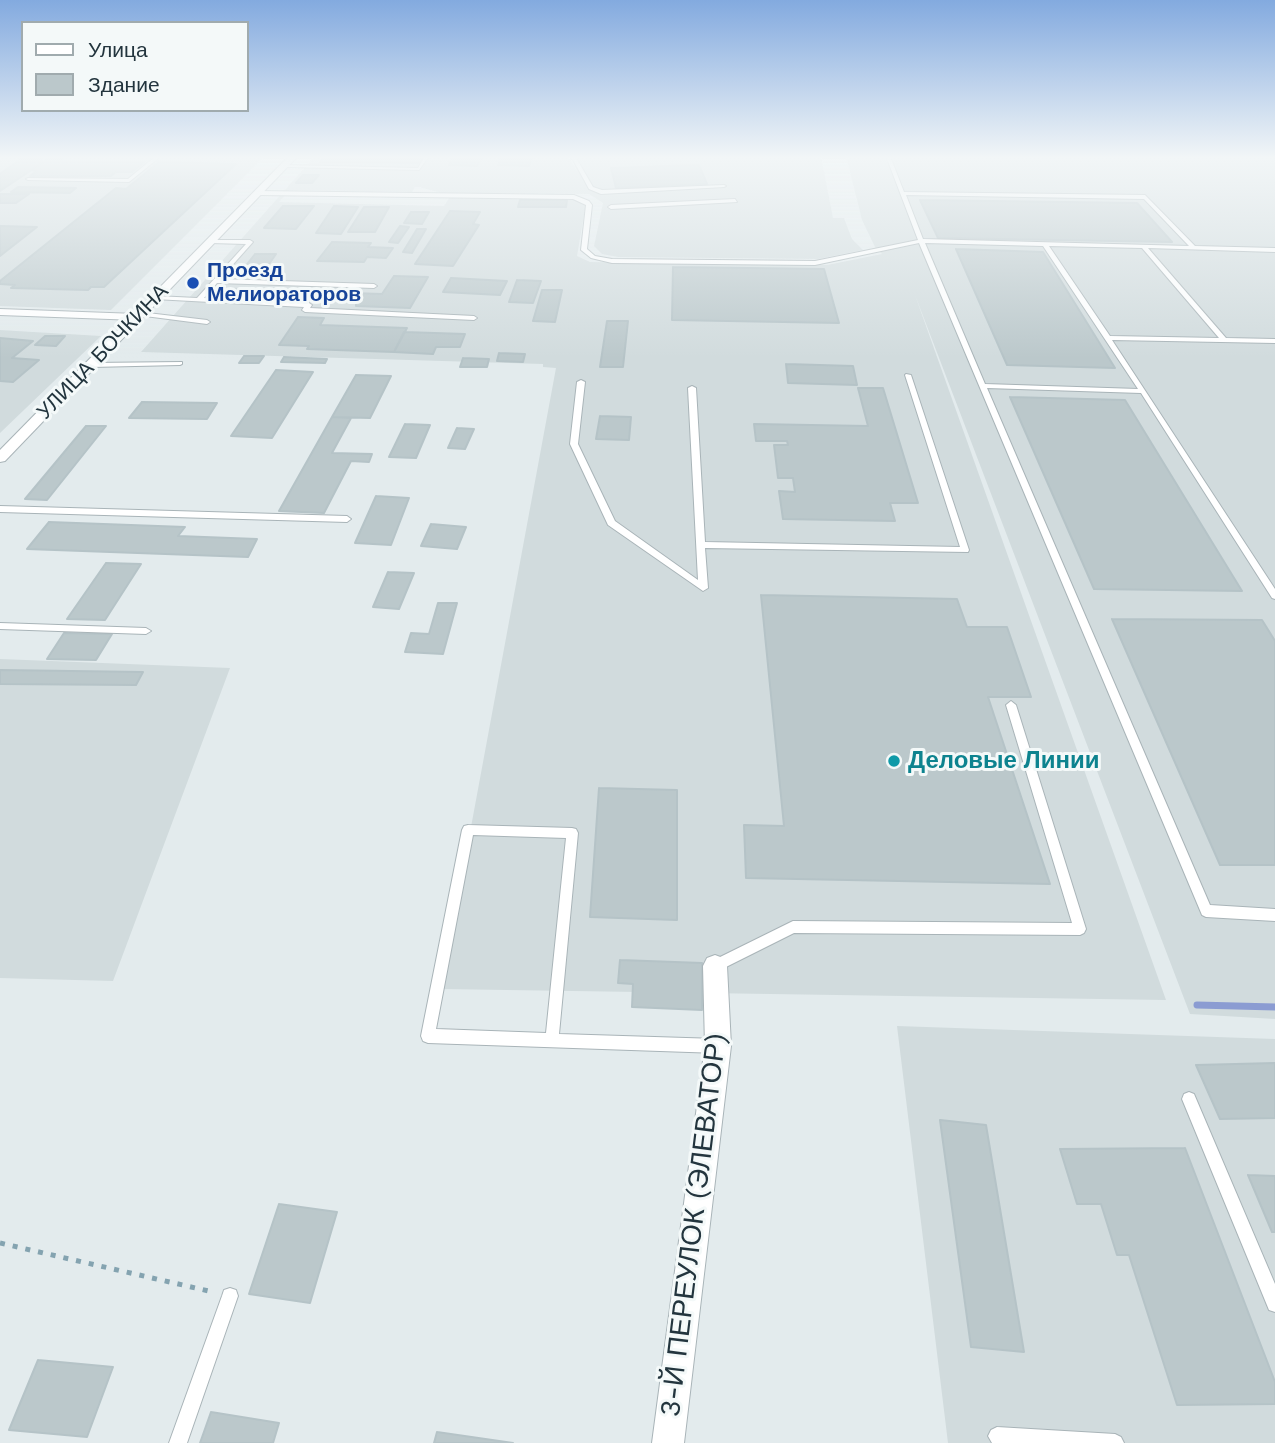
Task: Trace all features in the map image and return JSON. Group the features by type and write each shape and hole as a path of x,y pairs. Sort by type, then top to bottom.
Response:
{"street":[{"name":"УЛИЦА БОЧКИНА","path":"0,458 228,223"},
{"path":"0,312 138,316"},
{"name":"3-Й ПЕРЕУЛОК (ЭЛЕВАТОР)","path":"668,1443 718,1046 715,966"}],"lane":[{"path":"587,223 584,250 593,257 612,261 815,263 921,241 1275,250"},
{"path":"914,223 1206,911 1275,915"},
{"path":"1170,223 1194,248"},
{"path":"200,300 250,242 211,241"},
{"path":"1045,244 1275,596"},
{"path":"1144,247 1224,340"},
{"path":"215,281 374,286"},
{"path":"156,298 309,304 305,310 474,318"},
{"path":"138,316 207,322"},
{"path":"1108,338 1275,341"},
{"path":"91,365 180,363"},
{"path":"700,545 965,550 908,375"},
{"path":"581,382 575,444 611,523 703,588 692,388"},
{"path":"983,386 1143,391"},
{"path":"0,509 347,519"},
{"path":"0,626 146,631"},
{"path":"715,966 793,927 1080,929 1011,705"},
{"path":"552,1040 572,833 468,830 429,1036 718,1046"},
{"path":"1189,1099 1275,1304"},
{"path":"178,1443 230,1296"},
{"path":"997,1436 1115,1443"}],"path":[{"path":"0,1243 230,1296"}],"shaded area":[{"path":"0,223 198,223 111,310 0,306"},
{"path":"255,223 583,223 577,256 590,262 827,265 882,254 875,247 864,223 1275,223 1275,1019 1190,1014 915,295 1166,1000 441,989 556,368 543,367 543,364 141,352"},
{"path":"599,223 846,223 852,239 863,250 818,259 618,257 602,254 594,246"},
{"path":"0,330 101,336 0,433"},
{"path":"0,659 230,668 113,981 0,978"},
{"path":"897,1026 1275,1039 1275,1443 948,1443"}],"building":[{"path":"72,223 172,223 104,287 91,287 88,290 11,288 15,285 0,284 0,281"},
{"path":"268,223 300,223 296,229 264,228"},
{"path":"322,223 348,223 341,234 316,233"},
{"path":"354,223 380,223 375,232 348,232"},
{"path":"442,223 479,225 453,266 415,264"},
{"path":"931,223 1155,223 1172,242 938,238"},
{"path":"0,226 37,227 0,256"},
{"path":"400,226 409,227 398,243 389,242"},
{"path":"417,229 426,229 412,253 403,252"},
{"path":"332,242 371,243 368,247 393,248 386,258 367,257 364,262 317,261"},
{"path":"956,249 1043,252 1115,368 1007,365"},
{"path":"255,254 276,254 260,277 237,277"},
{"path":"673,267 824,269 839,323 672,320"},
{"path":"394,276 428,277 410,308 356,306 356,302 216,295 223,289 382,294"},
{"path":"451,278 507,281 500,295 443,292"},
{"path":"517,280 541,281 533,303 509,302"},
{"path":"542,290 562,290 555,322 533,321"},
{"path":"298,317 324,318 320,325 407,328 394,352 307,349 309,346 279,345"},
{"path":"607,321 628,321 623,367 600,367"},
{"path":"404,332 465,334 460,347 436,347 433,354 394,352"},
{"path":"45,336 65,336 56,346 35,345"},
{"path":"0,338 33,341 12,358 39,360 13,382 0,381"},
{"path":"499,353 525,354 523,362 497,361"},
{"path":"244,356 264,356 259,363 239,363"},
{"path":"284,357 327,359 325,363 281,362"},
{"path":"463,358 489,359 487,367 460,367"},
{"path":"786,364 853,366 857,385 788,383"},
{"path":"276,370 313,372 272,438 231,436"},
{"path":"356,375 391,376 370,418 332,417"},
{"path":"858,388 883,388 918,503 890,503 895,521 783,519 779,491 795,492 793,478 778,478 774,445 788,445 787,441 756,441 754,424 868,426"},
{"path":"1010,397 1125,400 1242,591 1094,589"},
{"path":"142,402 217,403 207,419 129,418"},
{"path":"600,416 631,417 629,440 596,439"},
{"path":"332,417 351,418 332,453 372,454 369,462 351,461 324,513 279,511"},
{"path":"405,424 430,425 416,458 389,457"},
{"path":"86,426 106,426 47,500 25,499"},
{"path":"457,428 474,429 465,449 448,448"},
{"path":"376,496 409,498 391,545 355,543"},
{"path":"49,522 185,527 178,536 257,539 248,557 27,549"},
{"path":"431,524 466,527 457,549 421,546"},
{"path":"106,563 141,564 105,620 67,619"},
{"path":"388,572 414,573 399,609 373,607"},
{"name":"Деловые Линии","path":"761,595 957,599 967,627 1007,627 1031,697 988,697 1050,884 746,878 744,825 784,826"},
{"path":"438,603 457,603 443,654 405,652 411,633 429,634"},
{"path":"1112,619 1262,620 1275,641 1275,865 1220,865"},
{"path":"64,633 112,634 96,660 47,659"},
{"path":"0,670 143,672 136,685 0,684"},
{"path":"599,788 677,790 677,920 590,917"},
{"path":"620,960 702,963 702,1010 632,1007 633,984 618,983"},
{"path":"1275,1063 1275,1118 1220,1119 1196,1065"},
{"path":"940,1120 986,1125 1024,1352 971,1347"},
{"path":"1185,1148 1275,1382 1275,1404 1177,1405 1129,1255 1117,1255 1101,1204 1077,1204 1060,1149"},
{"path":"1248,1175 1275,1176 1275,1232 1272,1232"},
{"path":"279,1204 337,1212 310,1303 249,1294"},
{"path":"38,1360 113,1367 87,1437 9,1430"},
{"path":"211,1412 279,1423 273,1443 200,1443"},
{"path":"437,1432 513,1443 434,1443"}],"waterway":[{"path":"1197,1005 1275,1007"}],"place":[{"name":"Проезд Мелиораторов","path":"193,283"},
{"name":"Деловые Линии","path":"894,761"}]}
